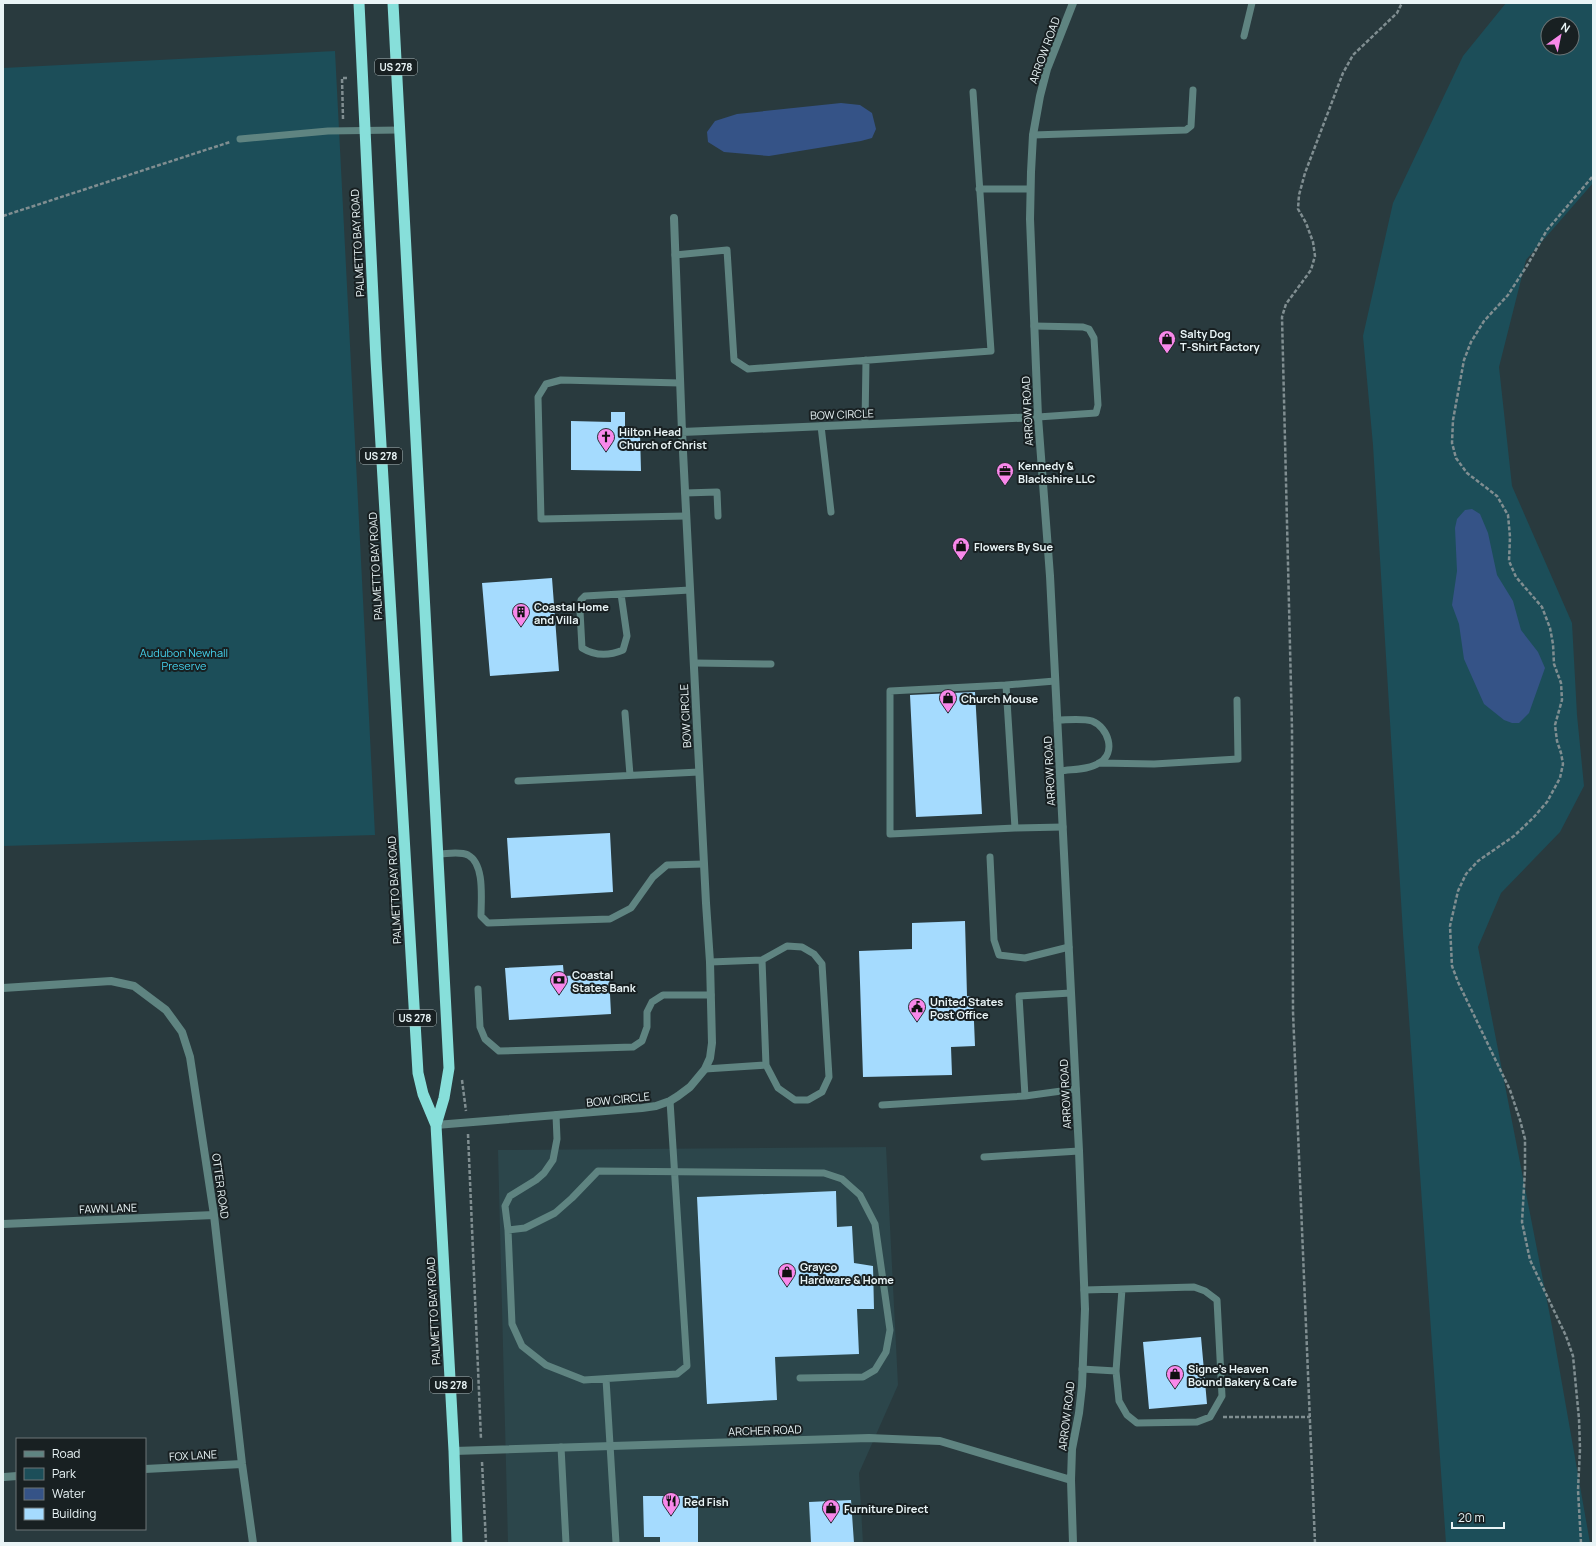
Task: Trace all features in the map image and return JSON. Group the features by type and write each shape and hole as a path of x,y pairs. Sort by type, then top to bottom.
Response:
{"highway":[{"name":"PALMETTO BAY ROAD","path":"359,3 376,360 418,1073 423,1094 436,1125 454,1451 457,1543"},
{"name":"PALMETTO BAY ROAD","path":"393,3 449,1068 444,1098 436,1125"}],"street":[{"name":"ARROW ROAD","path":"1073,3 1047,69 1040,96 1033,135 1030,189 1038,417 1050,576 1079,1151 1085,1309 1079,1413 1072,1449 1071,1480 1073,1543"},
{"path":"674,218 682,432"},
{"name":"BOW CIRCLE","path":"436,1125 656,1106 670,1101 690,1087 706,1069 710,1058 712,1043 710,962 682,432 1038,417"},
{"name":"OTTER ROAD","path":"3,988 111,981 134,986 166,1010 182,1032 190,1057 214,1215 242,1464 253,1543"},
{"name":"FAWN LANE","path":"3,1224 214,1215"},
{"name":"ARCHER ROAD","path":"454,1451 869,1438 927,1439 955,1444 1071,1480"},
{"name":"FOX LANE","path":"146,1468 242,1464"},
{"path":"4,1477 16,1476"}],"lane":[{"path":"1244,36 1252,3"},
{"path":"1033,135 1186,130 1191,126 1193,90"},
{"path":"675,255 727,250 734,360 748,369 991,351 973,92"},
{"path":"240,139 320,131 399,130"},
{"path":"980,189 1030,189"},
{"path":"1034,326 1083,327 1089,329 1094,338 1098,405 1096,413 1038,417"},
{"path":"864,424 866,360"},
{"path":"680,383 561,380 546,384 538,397 541,519 686,516"},
{"path":"821,426 831,512"},
{"path":"685,493 717,492 718,516"},
{"path":"621,594 628,636 623,650 614,654 599,655 582,648 580,611 581,600 585,596 690,590"},
{"path":"694,663 771,664"},
{"path":"1055,681 890,691 890,834 1063,827"},
{"path":"1006,685 1015,828"},
{"path":"1099,763 1154,764 1238,759 1237,700"},
{"path":"625,713 630,775"},
{"path":"1057,720 1091,721 1104,728 1109,746 1106,758 1099,763 1085,768 1060,771"},
{"path":"518,781 699,772"},
{"path":"437,854 460,853 468,855 476,862 480,872 481,916 488,923 610,919 631,908 653,877 667,865 704,864"},
{"path":"990,857 994,940 999,955 1025,958 1069,947"},
{"path":"710,962 762,960 786,946 802,947 814,954 822,964 829,1077 822,1092 808,1100 795,1100 778,1088 766,1065 762,960"},
{"path":"478,989 480,1027 485,1039 499,1051 634,1047 642,1041 647,1027 647,1012 652,1002 663,995 711,995"},
{"path":"1025,1096 1019,996 1071,993"},
{"path":"706,1069 766,1065"},
{"path":"882,1105 1025,1096 1076,1089"},
{"path":"556,1115 556,1139 553,1160 544,1173 536,1180 510,1196 505,1206 508,1230 512,1324 522,1346 546,1365 584,1380 677,1374 687,1366 670,1101"},
{"path":"984,1156 1079,1151"},
{"path":"508,1230 525,1228 555,1213 598,1171 824,1173 842,1179 860,1195 875,1224 890,1330 886,1352 875,1370 862,1377 800,1378"},
{"path":"1084,1290 1194,1287 1205,1291 1216,1300 1222,1396 1210,1417 1196,1422 1137,1423 1127,1415 1119,1401 1116,1371 1122,1289"},
{"path":"1082,1369 1116,1371"},
{"path":"606,1379 616,1543"},
{"path":"561,1448 566,1543"}],"path":[{"path":"1315,1543 1293,1012 1292,729 1282,317 1286,304 1311,270 1315,256 1313,242 1306,223 1298,209 1299,195 1305,173 1343,73 1353,55 1397,13 1402,3"},
{"path":"3,216 240,139"},
{"path":"1581,1543 1578,1490 1580,1449 1579,1420 1573,1356 1566,1336 1530,1260 1522,1222 1525,1170 1524,1139 1520,1120 1510,1090 1452,966 1450,926 1458,891 1466,874 1478,861 1514,836 1533,818 1547,802 1560,778 1563,764 1557,741 1555,725 1562,700 1561,683 1554,664 1553,644 1550,628 1542,607 1516,578 1509,561 1510,537 1508,515 1497,496 1467,473 1456,458 1452,443 1453,420 1464,360 1471,342 1484,322 1508,295 1528,264 1547,230 1593,176"},
{"path":"1210,1417 1310,1417"}],"shaded area":[{"path":"886,1147 898,1385 859,1473 863,1543 508,1543 498,1150"}],"green space":[{"path":"1506,3 1593,3 1593,183 1526,260 1499,367 1512,486 1572,623 1577,715 1584,786 1560,832 1501,893 1478,947 1551,1321 1590,1543 1446,1543 1403,933 1373,445 1363,336 1393,203 1463,56"},
{"name":"Audubon Newhall Preserve","path":"335,51 375,835 3,846 3,68"}],"water":[{"path":"841,103 860,105 872,113 876,129 872,138 769,156 724,152 708,142 707,132 715,121 737,114"},
{"path":"1472,509 1480,514 1488,533 1497,575 1513,601 1521,630 1538,652 1545,668 1529,713 1519,723 1512,723 1504,720 1484,704 1464,659 1459,624 1452,605 1457,571 1455,528 1457,519 1465,510"}],"building":[{"name":"Hilton Head Church of Christ","path":"611,412 625,412 625,434 640,434 641,471 571,470 571,421 611,422"},
{"name":"Coastal Home and Villa","path":"552,578 559,671 490,676 482,583"},
{"path":"975,692 982,814 916,817 910,695"},
{"path":"610,833 613,892 511,898 507,838"},
{"name":"United States Post Office","path":"965,921 967,996 973,997 975,1046 951,1047 952,1075 863,1077 859,951 912,949 912,923"},
{"name":"Coastal States Bank","path":"563,965 564,976 609,974 611,1014 509,1020 505,968"},
{"name":"Grayco Hardware & Home","path":"836,1191 837,1227 852,1226 854,1263 873,1266 874,1309 857,1309 859,1354 775,1357 777,1400 707,1404 697,1197"},
{"path":"1201,1337 1207,1404 1149,1409 1143,1342"},
{"name":"Red Fish","path":"643,1496 698,1496 698,1543 660,1543 660,1537 644,1537"},
{"name":"Furniture Direct","path":"851,1500 854,1543 811,1543 809,1502"}],"place":[{"name":"Salty Dog T-Shirt Factory","path":"1167,354"},
{"name":"Hilton Head Church of Christ","path":"606,452"},
{"name":"Kennedy & Blackshire LLC","path":"1005,486"},
{"name":"Flowers By Sue","path":"961,561"},
{"name":"Coastal Home and Villa","path":"521,627"},
{"name":"Church Mouse","path":"948,713"},
{"name":"Coastal States Bank","path":"559,995"},
{"name":"United States Post Office","path":"917,1022"},
{"name":"Grayco Hardware & Home","path":"787,1287"},
{"name":"Signe's Heaven Bound Bakery & Cafe","path":"1175,1389"},
{"name":"Red Fish","path":"671,1516"},
{"name":"Furniture Direct","path":"831,1523"}]}
